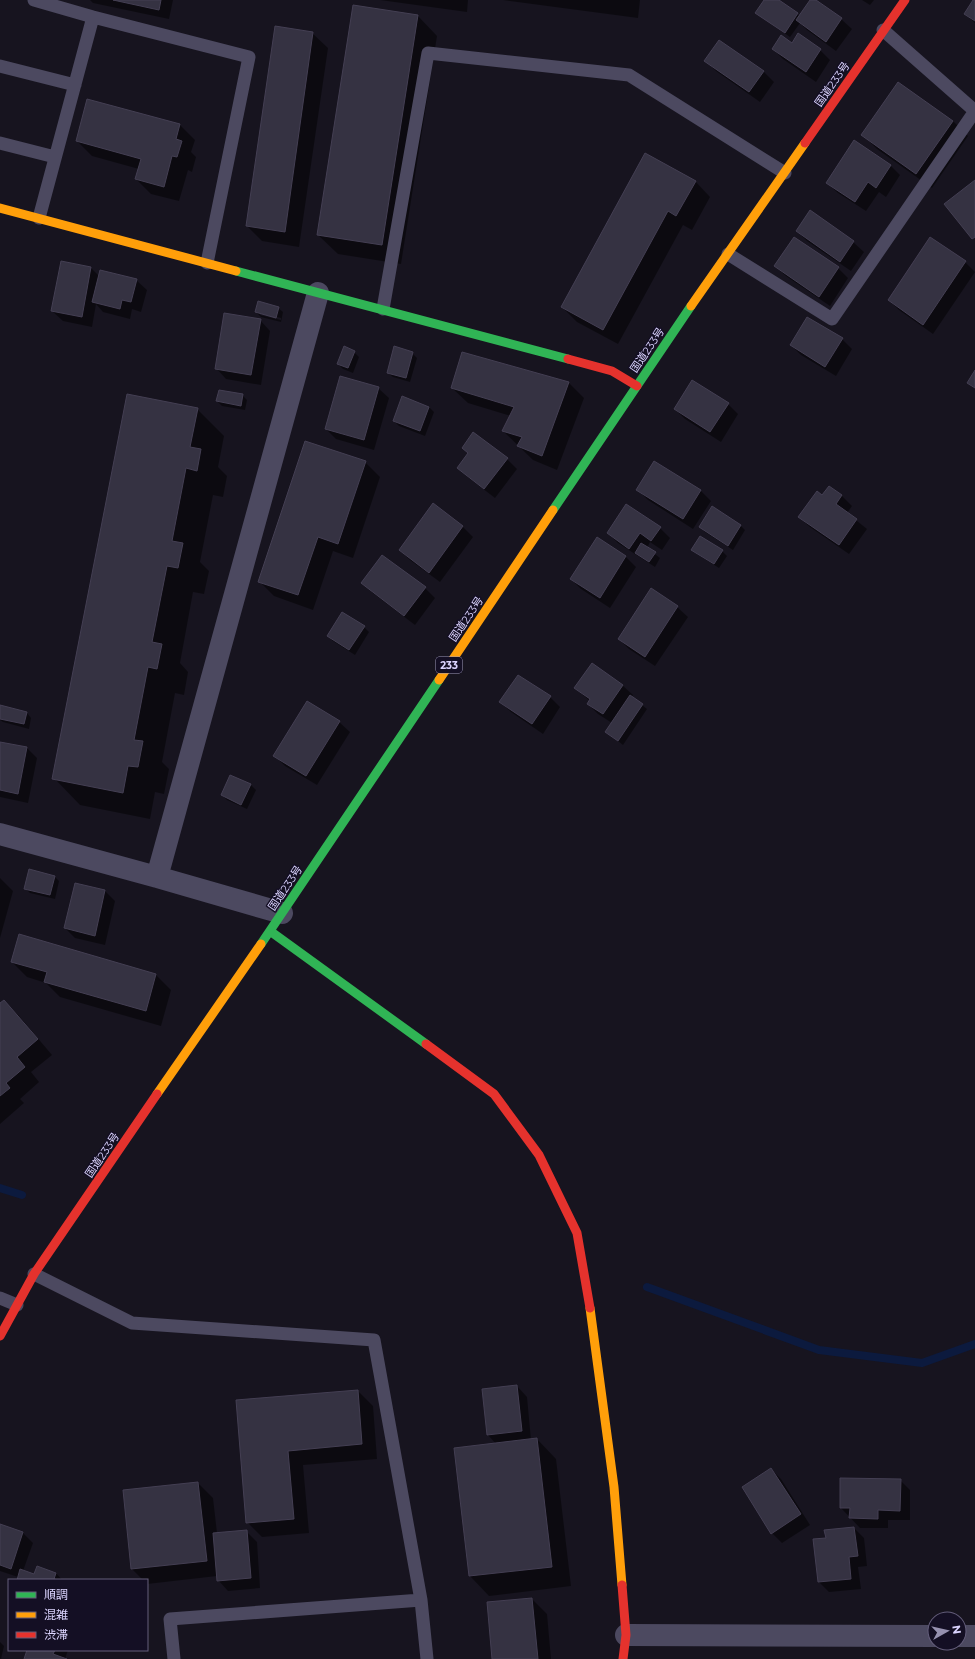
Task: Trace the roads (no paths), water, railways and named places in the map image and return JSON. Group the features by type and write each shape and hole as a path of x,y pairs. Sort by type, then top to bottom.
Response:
{"main road":[{"name":"国道233号","path":"0,1336 34,1274 270,931 637,386 905,0"},
{"path":"0,208 612,371 637,386"},
{"path":"270,931 494,1094 539,1155 576,1233 593,1329 614,1487 626,1635 623,1659"}],"street":[{"path":"157,877 318,293"},
{"path":"0,834 282,913"},
{"path":"626,1635 927,1636"}],"lane":[{"path":"34,0 93,17 249,57 207,263"},
{"path":"39,218 93,17"},
{"path":"728,254 832,319 975,111 883,30"},
{"path":"383,310 428,53 629,75 785,173"},
{"path":"0,66 75,85"},
{"path":"0,142 55,157"},
{"path":"34,1274 132,1323 374,1340 421,1600 426,1659"},
{"path":"0,1298 17,1305"},
{"path":"174,1659 170,1620 421,1600"}],"waterway":[{"path":"0,1188 22,1195"},
{"path":"647,1287 819,1350 922,1363 975,1344"}]}
